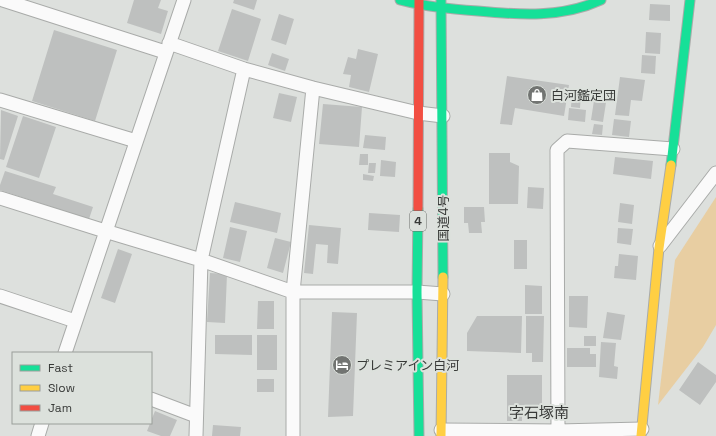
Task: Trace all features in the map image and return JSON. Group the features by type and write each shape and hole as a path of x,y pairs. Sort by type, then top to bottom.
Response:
{"main road":[{"path":"400,0 441,4 517,15 570,11 591,5 601,0"},
{"path":"641,432 659,248 673,149 690,0"},
{"name":"国道4号","path":"419,3 417,292 419,436"},
{"name":"国道4号","path":"441,4 443,116 441,433"}],"street":[{"path":"3,0 167,48 313,88 418,113 443,116"},
{"path":"65,352 184,0"},
{"path":"196,436 201,260 244,69"},
{"path":"293,436 293,292 313,88"},
{"path":"0,100 136,141"},
{"path":"558,432 557,150 567,141 673,149"},
{"path":"659,248 716,173"},
{"path":"0,198 201,260 293,292 417,292 443,294"},
{"path":"0,296 75,321"},
{"path":"152,399 196,416"},
{"path":"38,436 42,424"},
{"path":"441,433 641,432"}],"shaded area":[{"path":"716,197 716,325 703,347 658,405 675,260"}],"building":[{"path":"134,0 161,0 158,8 168,11 161,34 127,23"},
{"path":"234,0 257,0 254,10 233,3"},
{"path":"650,4 670,5 670,21 649,20"},
{"path":"232,9 261,19 248,61 218,51"},
{"path":"279,14 294,19 286,45 271,40"},
{"path":"54,30 117,50 95,121 32,101"},
{"path":"646,32 661,33 660,54 645,53"},
{"path":"358,49 378,54 369,92 349,87 351,75 343,74 348,57 356,59"},
{"path":"272,53 289,59 285,71 268,65"},
{"path":"642,55 656,56 655,74 641,73"},
{"path":"507,76 569,85 564,116 515,108 512,125 500,124"},
{"path":"620,77 645,80 642,101 631,100 629,116 615,115"},
{"path":"279,93 297,97 291,122 273,118"},
{"path":"572,93 581,94 580,108 571,107"},
{"path":"595,94 607,96 603,122 591,120"},
{"path":"323,104 362,107 359,147 319,144"},
{"path":"569,108 586,110 585,122 568,120"},
{"path":"1,110 18,116 4,160 0,159"},
{"path":"23,116 56,127 39,178 6,167"},
{"path":"614,119 631,121 629,137 612,135"},
{"path":"594,124 603,125 602,135 592,134"},
{"path":"365,135 386,137 385,150 363,148"},
{"path":"489,153 510,153 510,162 519,166 518,204 489,204"},
{"path":"360,154 368,154 368,165 359,165"},
{"path":"615,157 653,161 651,179 613,174"},
{"path":"381,160 396,162 395,177 380,176"},
{"path":"369,163 376,163 375,173 368,173"},
{"path":"5,171 56,187 53,194 93,207 89,219 0,190 0,185"},
{"path":"363,174 374,176 373,181 363,180"},
{"path":"528,187 544,188 543,209 527,208"},
{"path":"235,202 281,213 277,233 230,222"},
{"path":"620,203 634,205 632,224 618,222"},
{"path":"464,207 484,207 485,222 481,222 482,233 469,233 468,223 464,223"},
{"path":"369,213 400,215 399,232 368,230"},
{"path":"309,225 341,228 338,264 327,263 328,245 316,244 313,274 304,273"},
{"path":"230,227 247,231 240,262 223,258"},
{"path":"618,228 633,229 631,245 617,243"},
{"path":"275,238 291,242 283,273 267,268"},
{"path":"514,240 527,240 527,269 514,269"},
{"path":"118,249 132,254 115,303 101,298"},
{"path":"619,254 638,256 636,280 614,278 615,266 618,266"},
{"path":"210,273 227,274 225,323 207,322"},
{"path":"525,285 542,286 542,314 525,314"},
{"path":"569,296 588,296 587,328 569,327"},
{"path":"258,301 274,301 274,329 257,329"},
{"name":"プレミアイン白河","path":"332,312 357,313 353,416 328,417"},
{"path":"607,312 625,315 621,340 603,338"},
{"path":"477,316 522,316 521,353 467,351 467,333"},
{"path":"526,316 544,316 543,362 532,362 532,353 526,353"},
{"path":"215,335 252,335 252,355 215,354"},
{"path":"257,335 277,335 277,370 257,370"},
{"path":"584,336 596,336 596,346 584,346"},
{"path":"601,342 616,343 614,366 618,367 617,379 599,377"},
{"path":"567,348 590,348 590,354 596,354 596,367 567,367"},
{"path":"698,362 716,375 716,382 700,405 679,390"},
{"path":"507,375 542,375 542,407 522,407 522,421 507,421"},
{"path":"257,379 274,379 274,392 257,392"},
{"path":"155,411 177,420 170,436 161,436 147,431 150,424 152,424 152,418"},
{"path":"213,425 241,427 240,436 212,436"}],"traffic: fast":[{"path":"400,0 449,8 525,14 541,14 571,10 601,0"},
{"path":"441,0 443,277"},
{"path":"671,165 690,0"},
{"path":"418,209 417,292 419,436"}],"traffic: slow":[{"path":"641,436 659,248 671,165"},
{"path":"441,436 443,277"}],"traffic: jam":[{"path":"418,209 419,0"}],"place":[{"name":"白河鑑定団","path":"537,95"},
{"name":"プレミアイン白河","path":"342,365"}],"district":[{"name":"字石塚南","path":"539,413"}]}
